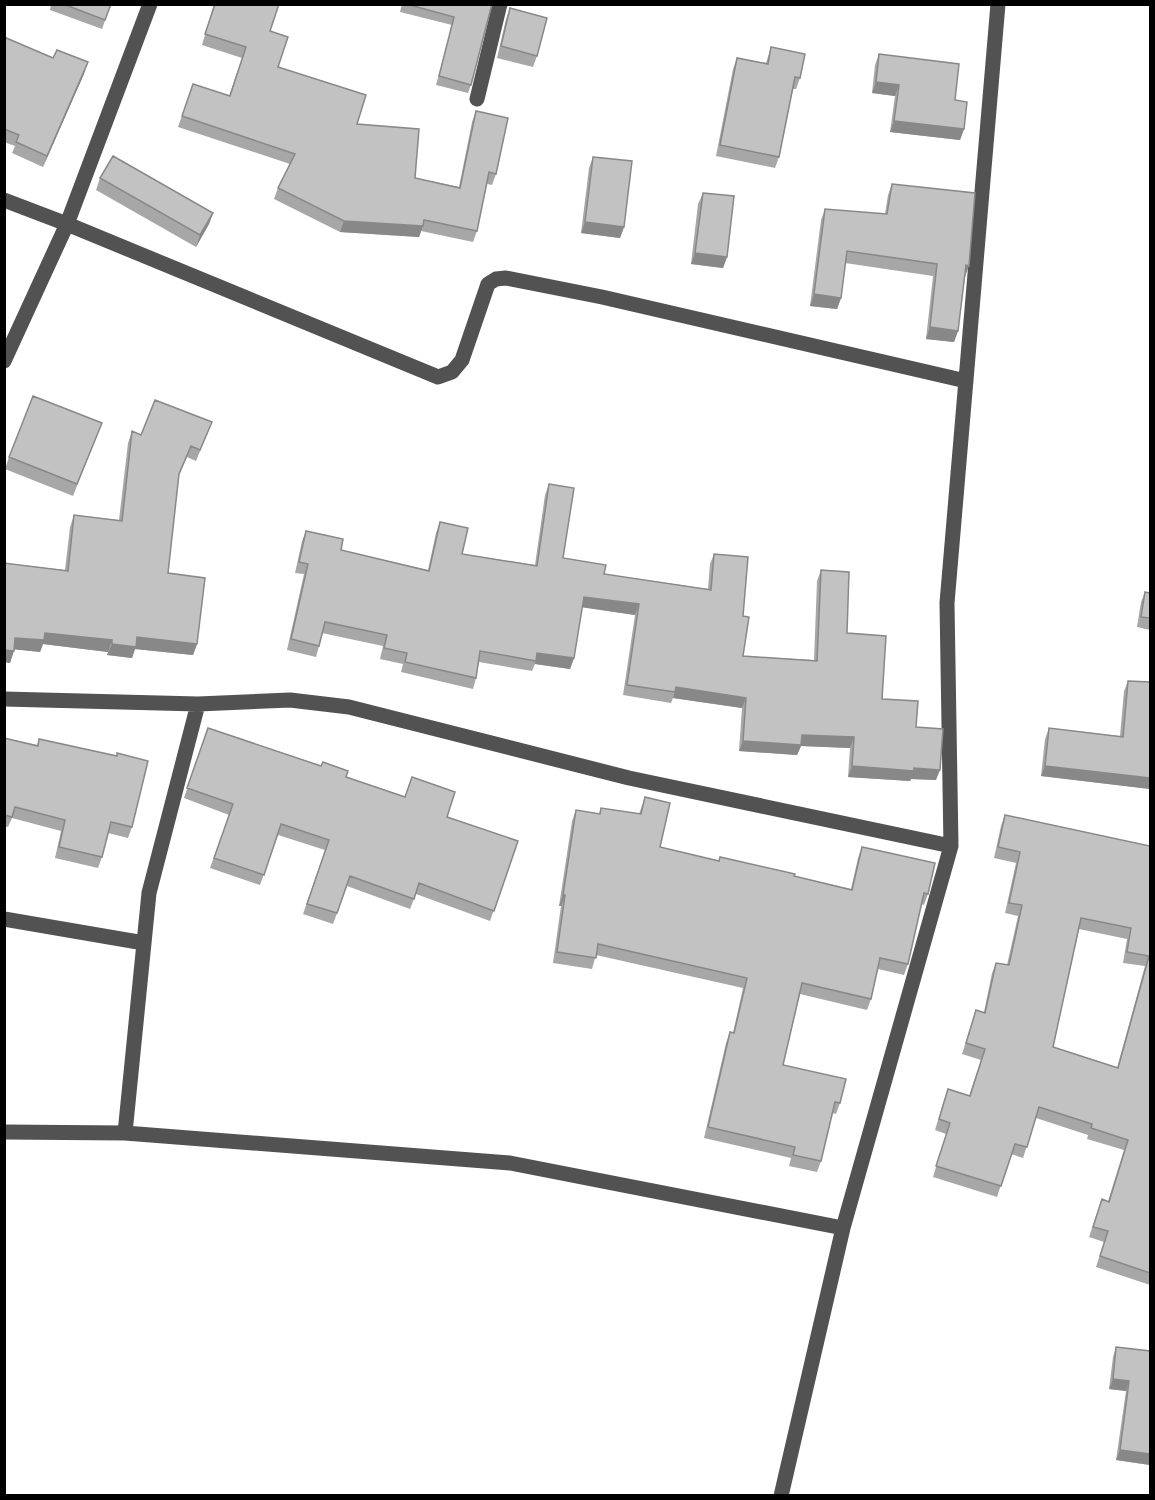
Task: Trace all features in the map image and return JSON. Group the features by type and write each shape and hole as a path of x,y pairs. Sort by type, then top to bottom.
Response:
{"street":[{"path":"4,361 67,224 150,4"},
{"path":"477,99 500,4"},
{"path":"781,1496 843,1228 951,846 947,603 998,4"},
{"path":"4,200 438,377 452,372 462,360 488,284 496,279 506,278 602,297 966,381"},
{"path":"4,699 198,704 290,700 349,707 629,778 951,846"},
{"path":"125,1133 149,893 198,704"},
{"path":"4,919 144,943"},
{"path":"4,1132 125,1133 510,1162 843,1228"}],"building":[{"path":"63,4 111,4 105,20"},
{"path":"215,4 279,4 270,31 288,37 278,67 366,95 357,124 419,129 415,178 460,188 476,111 508,118 496,174 489,172 477,231 424,220 423,226 344,221 278,188 295,154 182,116 193,84 230,96 246,47 205,34"},
{"path":"406,4 492,4 471,85 439,76 454,17"},
{"path":"510,8 547,18 537,56 501,46"},
{"path":"4,37 53,58 57,50 88,62 47,156 16,142 19,135 4,129"},
{"path":"771,47 805,54 800,78 795,77 779,157 720,145 737,58 768,64"},
{"path":"879,54 959,64 955,100 967,102 964,129 894,121 899,85 876,82"},
{"path":"113,156 213,213 200,235 100,178"},
{"path":"593,157 632,161 624,227 585,222"},
{"path":"892,184 975,193 969,266 966,265 958,331 930,327 937,264 847,251 841,298 814,294 825,209 887,214"},
{"path":"703,193 734,196 727,257 695,253"},
{"path":"33,396 102,423 77,484 9,457"},
{"path":"155,400 212,422 200,450 191,446 179,474 168,573 205,578 197,644 137,637 136,647 112,644 112,640 45,633 44,640 15,638 14,651 4,650 4,563 68,571 74,515 122,521 132,431 141,435"},
{"path":"549,484 574,488 563,558 606,565 604,574 711,590 714,554 748,557 743,616 749,617 743,656 817,661 821,570 849,572 847,633 886,636 882,699 918,701 916,727 943,729 940,770 914,768 914,771 852,766 854,737 802,735 801,745 743,741 746,698 676,687 675,692 627,685 639,604 584,597 574,658 537,653 536,661 480,651 476,678 405,662 407,653 384,648 387,635 325,622 319,646 291,639 308,564 299,562 306,531 343,539 341,550 429,571 440,522 468,528 462,554 537,566"},
{"path":"1145,592 1150,593 1150,618 1141,617"},
{"path":"1128,681 1150,682 1150,778 1045,766 1049,728 1123,737"},
{"path":"208,728 321,766 323,762 348,771 346,777 405,797 412,777 455,792 447,817 518,841 494,911 419,883 414,899 350,876 337,913 307,904 329,840 281,824 264,875 214,858 233,804 187,788"},
{"path":"4,738 38,746 39,739 148,761 132,827 111,822 102,857 59,847 65,820 15,807 12,817 4,815"},
{"path":"645,797 670,803 660,847 719,861 720,857 852,890 862,847 935,863 928,894 924,893 908,964 880,958 871,999 802,983 783,1065 846,1079 840,1103 835,1102 821,1161 793,1155 795,1147 708,1127 730,1032 734,1033 747,978 598,944 596,958 557,952 576,810 600,814 601,808 641,814"},
{"path":"1005,815 1150,846 1150,1273 1100,1256 1108,1231 1093,1227 1102,1199 1109,1202 1128,1140 1091,1128 1092,1124 1039,1107 1027,1147 1015,1144 1001,1186 936,1166 950,1123 939,1119 948,1089 970,1096 985,1049 966,1043 976,1010 985,1013 996,963 1009,965 1022,905 1009,903 1020,852 998,847","holes":["1081,918 1131,928 1127,952 1149,956 1118,1068 1053,1047"]},
{"path":"1116,1347 1150,1351 1150,1454 1120,1450 1129,1381 1113,1379"}]}
